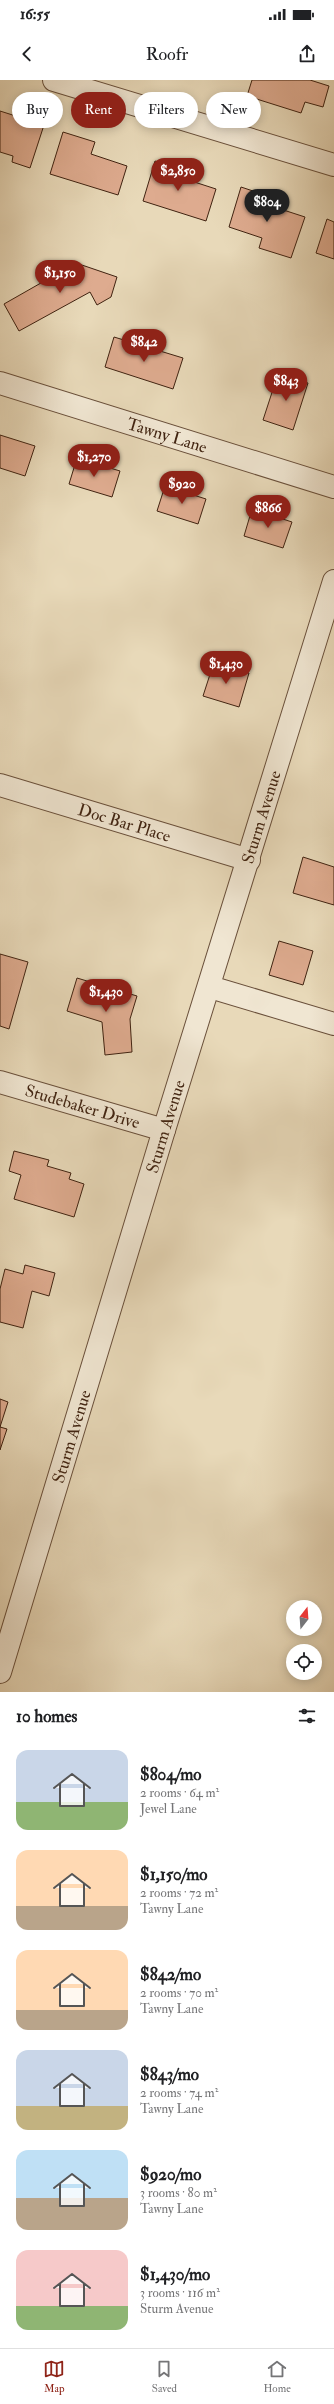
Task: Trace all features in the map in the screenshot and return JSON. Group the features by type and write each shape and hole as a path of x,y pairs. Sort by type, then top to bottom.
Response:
{"street":[{"path":"54,80 334,165"},
{"name":"Tawny Lane","path":"0,383 334,487"},
{"name":"Sturm Avenue","path":"0,1672 164,1130 210,986 334,581"},
{"name":"Doc Bar Place","path":"0,784 249,860"},
{"path":"210,986 334,1024"},
{"name":"Studebaker Drive","path":"0,1082 164,1130"}],"building":[{"path":"252,80 310,80 329,86 323,107 305,102 301,113 261,100 261,92 248,92"},
{"path":"0,111 12,115 12,128 43,128 30,168 12,162 13,156 0,152"},
{"path":"63,132 95,142 91,154 127,166 118,195 50,174"},
{"path":"155,161 184,171 182,178 216,189 206,221 143,201"},
{"path":"241,187 271,197 268,205 305,217 291,258 259,248 262,238 229,227"},
{"path":"327,219 334,222 334,259 316,253"},
{"path":"76,263 117,277 111,297 97,305 90,292 19,331 4,304"},
{"path":"114,337 183,358 173,389 105,367"},
{"path":"278,374 308,383 293,430 263,420"},
{"path":"0,435 35,446 25,476 0,468"},
{"path":"77,458 120,471 112,497 69,484"},
{"path":"165,486 206,499 198,524 157,511"},
{"path":"252,509 292,522 283,548 244,536"},
{"path":"214,662 249,673 239,707 203,696"},
{"path":"303,857 334,867 334,905 293,893"},
{"path":"279,941 313,951 303,985 269,975"},
{"path":"0,954 28,962 9,1029 0,1026"},
{"path":"77,978 137,996 130,1019 132,1052 105,1055 102,1022 67,1011"},
{"path":"14,1151 49,1160 47,1166 71,1173 69,1179 84,1184 74,1217 14,1199 21,1175 9,1171"},
{"path":"25,1265 55,1273 49,1296 32,1291 23,1328 0,1322 0,1289 5,1269 23,1274"},
{"path":"0,1399 8,1402 0,1427"},
{"path":"0,1427 7,1429 0,1450"}]}
